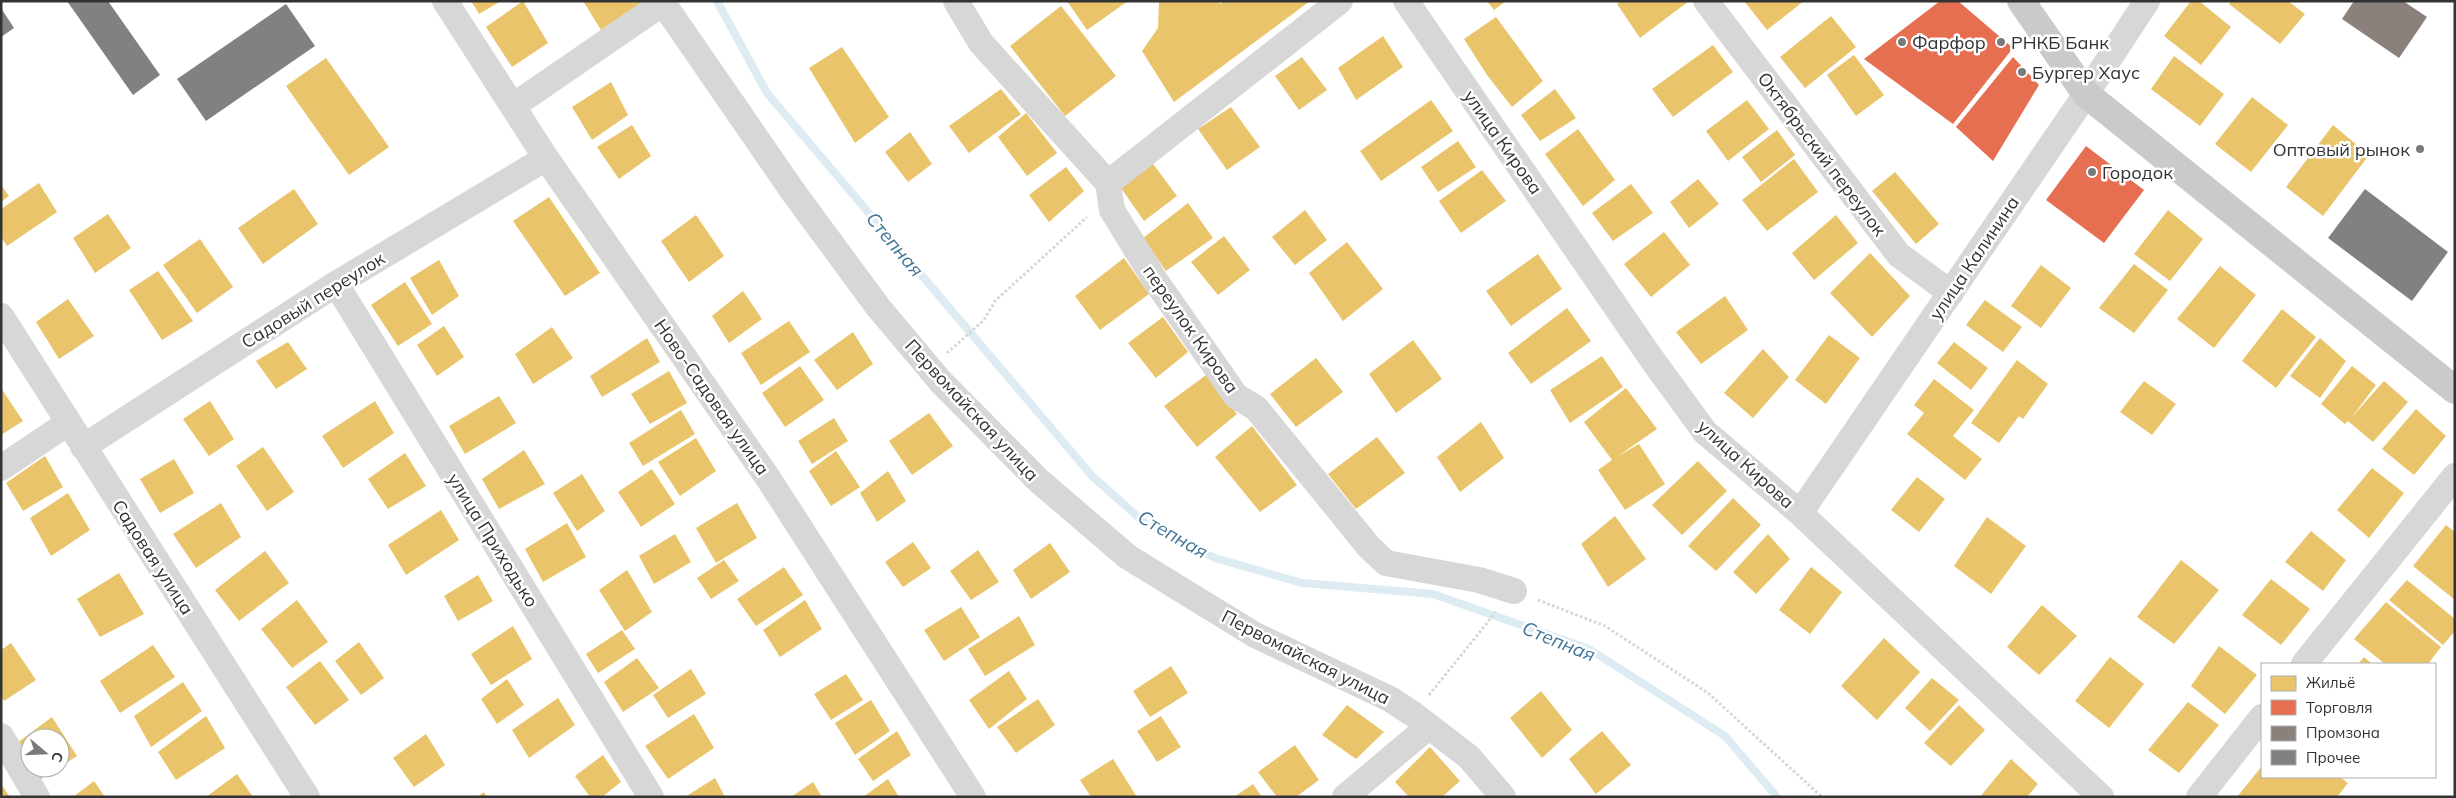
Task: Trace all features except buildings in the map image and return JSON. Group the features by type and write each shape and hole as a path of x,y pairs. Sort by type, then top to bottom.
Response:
{"main road":[{"path":"2021,1 2086,94 2455,390"}],"street":[{"name":"Ново-Садовая улица","path":"445,1 546,158 768,478 973,797"},
{"name":"переулок Кирова","path":"956,1 981,43 1109,190 1112,210 1155,280 1236,396 1256,408 1368,547 1386,563 1479,580 1514,591"},
{"path":"1109,190 1340,1"},
{"name":"улица Кирова","path":"1406,1 1640,342 1705,432 1800,513 2101,797"},
{"name":"Октябрьский переулок","path":"1706,1 1899,255 1951,292"},
{"name":"улица Калинина","path":"1800,513 2086,94 2147,1"},
{"name":"Первомайская улица","path":"513,106 663,3 794,193 878,307 941,382 1039,481 1128,557 1255,635 1390,699 1469,757 1503,797"},
{"name":"Садовый переулок","path":"83,447 336,284 546,158"},
{"name":"улица Приходько","path":"336,284 651,797"},
{"name":"Садовая улица","path":"1,316 307,797"},
{"path":"1,468 68,423"},
{"path":"2305,663 2455,476"},
{"path":"2198,797 2261,718"},
{"path":"1345,797 1421,721"},
{"path":"1,736 37,797"}],"path":[{"path":"955,344 984,320 995,301 1109,190"},
{"path":"1421,721 1472,641 1514,591 1605,626 1708,694 1822,797"}],"waterway":[{"name":"Степная","path":"717,1 767,93 1092,476 1145,523 1215,558 1302,583 1433,594 1589,649 1725,736 1777,797"}],"place":[{"name":"Фарфор","path":"1902,42"},
{"name":"РНКБ Банк","path":"2001,42"},
{"name":"Бургер Хаус","path":"2022,72"},
{"name":"Оптовый рынок","path":"2420,149"},
{"name":"Городок","path":"2092,172"}]}
